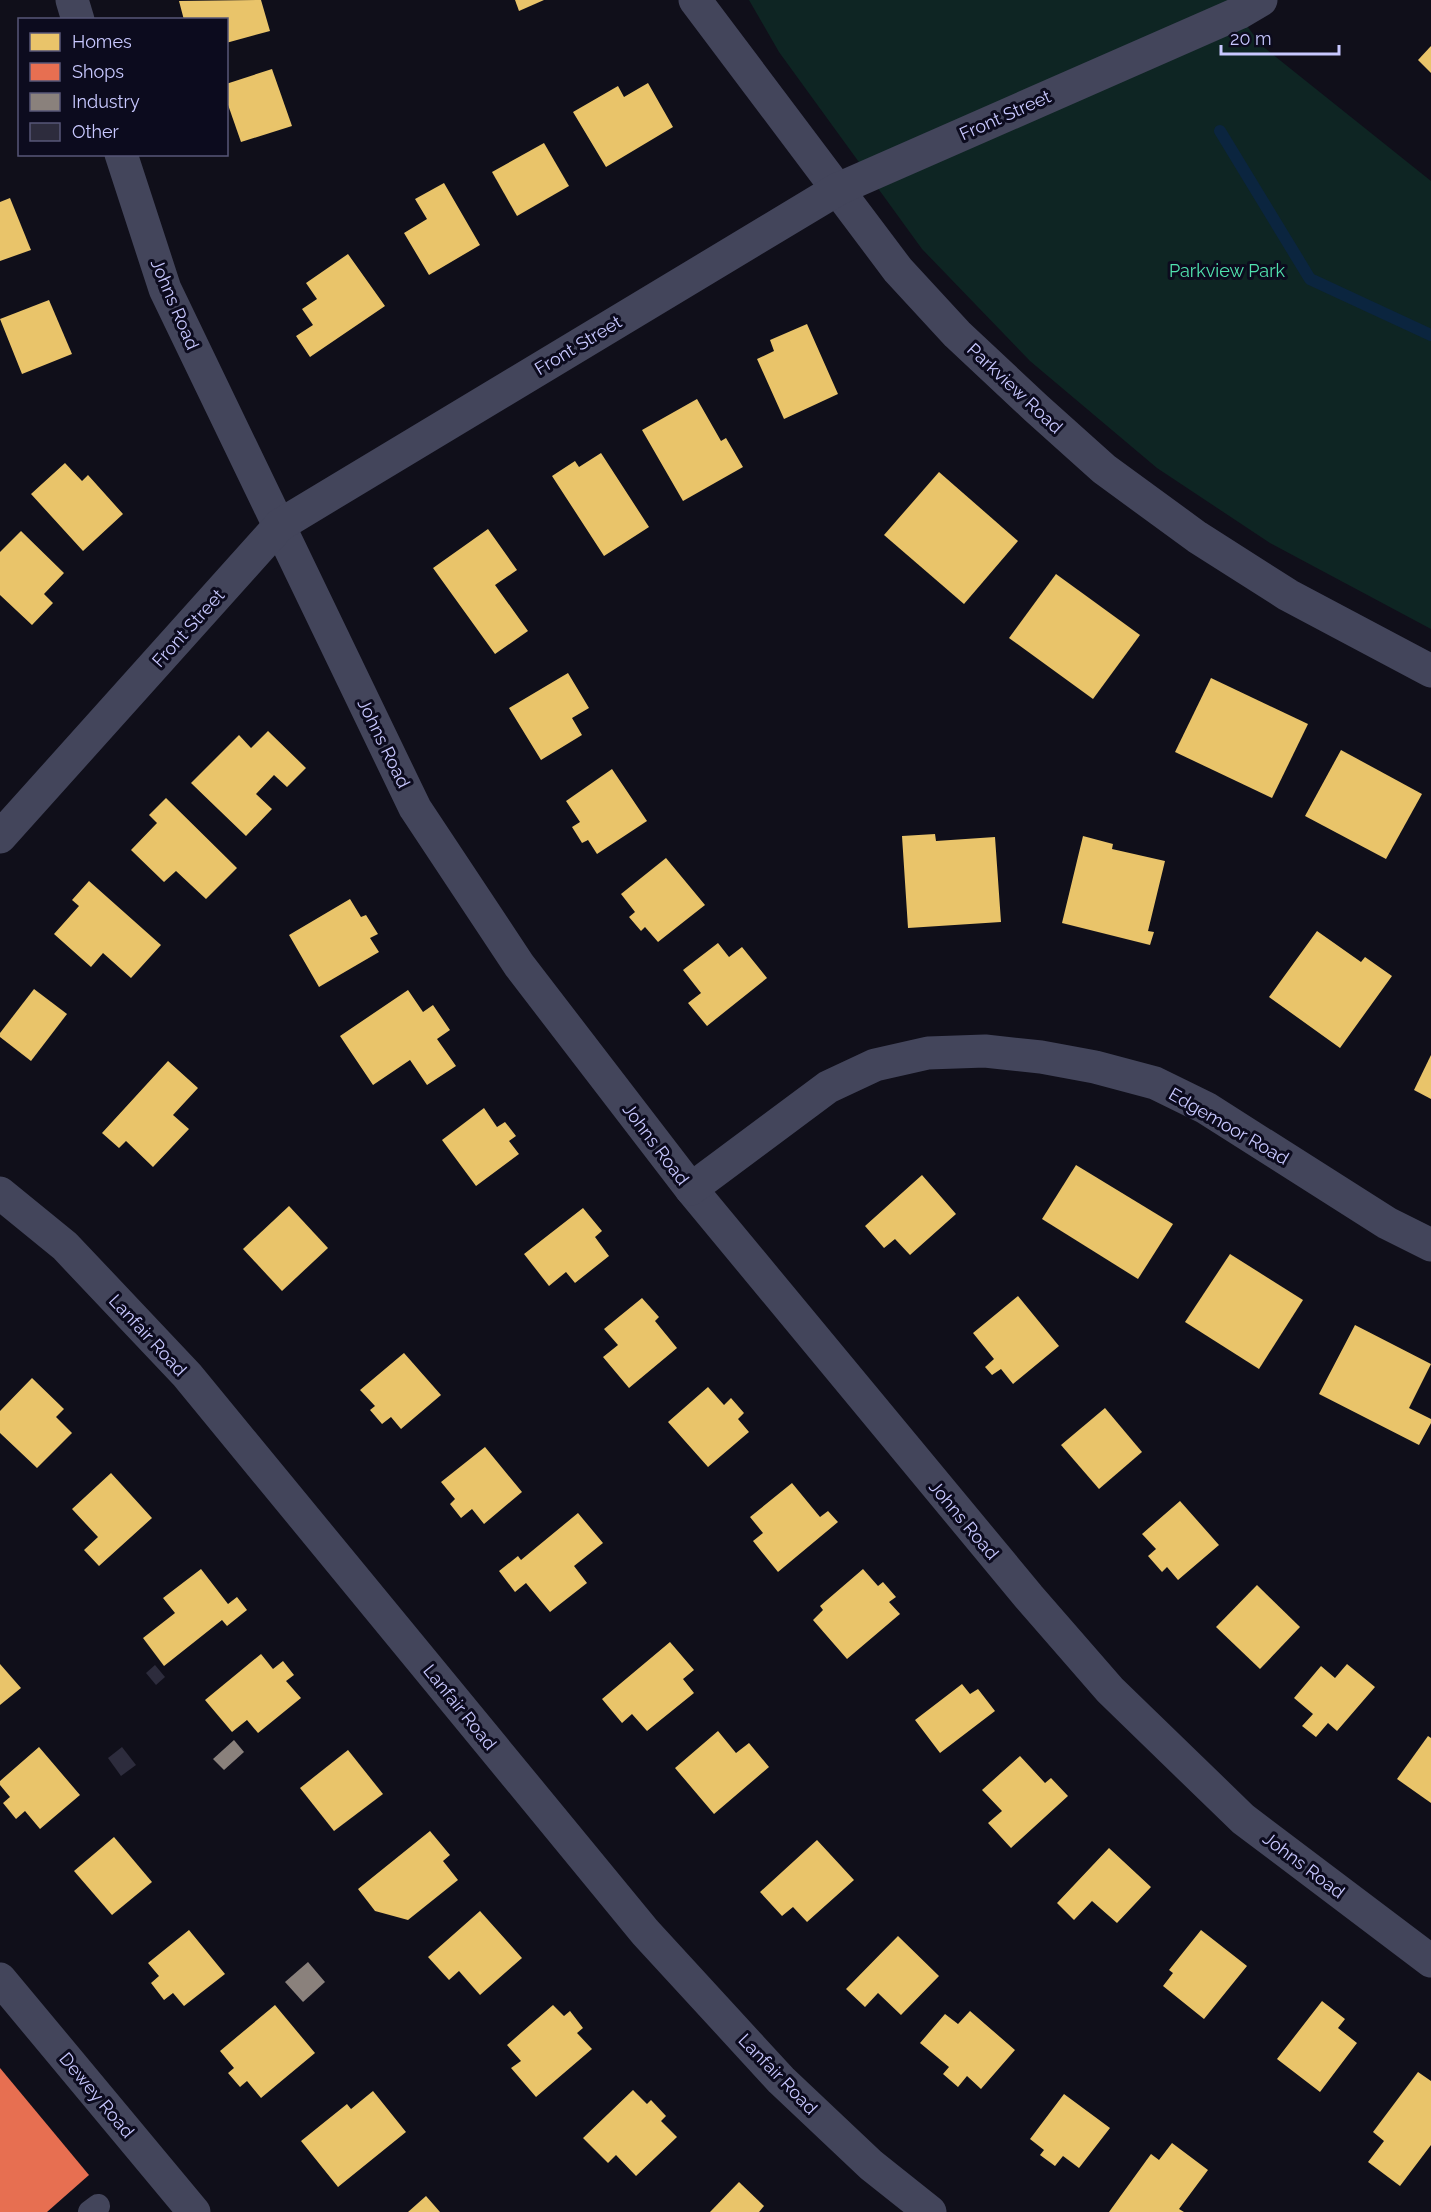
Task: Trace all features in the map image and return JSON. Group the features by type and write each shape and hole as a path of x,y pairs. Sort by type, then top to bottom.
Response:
{"street":[{"path":"72,0 77,18"},
{"name":"Parkview Road","path":"695,0 897,270 957,334 1104,469 1197,537 1288,595 1431,671"},
{"name":"Front Street","path":"0,837 280,525 838,189 1239,12 1261,0"},
{"name":"Johns Road","path":"122,156 165,289 415,807 519,964 690,1189 1029,1597 1110,1690 1243,1819 1431,1961"},
{"name":"Edgemoor Road","path":"690,1189 828,1087 875,1065 928,1053 985,1051 1041,1057 1085,1065 1155,1083 1206,1108 1387,1223 1431,1245"},
{"name":"Lanfair Road","path":"0,1193 65,1246 187,1375 645,1932 781,2080 871,2165 930,2212"},
{"name":"Dewey Road","path":"0,1979 194,2212"}],"green space":[{"name":"Parkview Park","path":"749,0 1228,0 1261,45 1431,181 1431,629 1270,543 1157,468 1030,361 922,249 779,52"}],"building: Homes":[{"path":"261,0 270,31 228,42 228,18 183,18 179,1"},
{"path":"515,0 544,0 519,11"},
{"path":"1431,46 1431,73 1418,60"},
{"path":"272,69 292,126 241,142 228,105 228,83"},
{"path":"648,83 673,127 606,167 573,112 618,86 624,97"},
{"path":"544,143 569,186 517,216 492,172"},
{"path":"444,183 480,245 429,275 404,233 427,219 415,199"},
{"path":"10,198 31,250 0,261 0,202"},
{"path":"348,254 385,306 310,357 296,336 313,325 302,309 317,299 306,283"},
{"path":"49,300 72,354 22,374 0,319"},
{"path":"807,324 838,394 784,419 757,359 774,351 770,340"},
{"path":"697,399 721,441 726,438 743,467 683,501 642,430"},
{"path":"601,453 649,527 604,556 552,476 575,461 579,467"},
{"path":"65,463 82,481 88,475 123,514 83,551 31,494"},
{"path":"939,472 1018,541 964,604 884,535"},
{"path":"488,529 517,570 495,585 528,631 495,654 433,568"},
{"path":"21,531 64,573 44,594 53,603 32,625 0,595 0,552"},
{"path":"1056,574 1140,635 1093,699 1009,638"},
{"path":"568,673 589,708 572,718 582,735 541,760 509,708"},
{"path":"1211,678 1308,724 1272,798 1175,752"},
{"path":"268,731 306,768 287,787 274,775 256,794 272,809 246,836 191,783 239,735 251,748"},
{"path":"1341,750 1422,794 1386,859 1305,816"},
{"path":"612,769 647,821 597,854 588,840 582,843 572,827 580,822 566,801"},
{"path":"166,798 237,868 206,899 176,871 164,882 131,850 157,823 149,815"},
{"path":"935,834 936,841 995,837 1001,922 908,928 902,836"},
{"path":"1083,836 1113,844 1112,849 1165,861 1148,931 1154,932 1150,945 1062,923"},
{"path":"666,858 705,905 658,942 645,927 641,931 629,917 635,912 621,894"},
{"path":"89,881 161,945 131,978 103,953 91,967 54,934 79,906 72,900"},
{"path":"350,899 361,917 366,915 378,934 370,938 379,952 319,987 289,935"},
{"path":"1317,931 1361,962 1365,957 1392,976 1340,1048 1269,997"},
{"path":"718,943 729,957 742,947 767,978 707,1026 688,1003 701,993 683,970"},
{"path":"34,989 67,1014 31,1061 0,1037 0,1033"},
{"path":"408,990 423,1012 433,1005 450,1030 437,1039 456,1066 427,1085 410,1060 373,1085 340,1036"},
{"path":"1431,1055 1431,1099 1414,1090"},
{"path":"168,1061 198,1088 173,1115 189,1129 153,1167 126,1141 119,1148 102,1133"},
{"path":"484,1108 497,1127 505,1122 516,1136 509,1141 519,1154 476,1186 442,1140"},
{"path":"1076,1165 1173,1224 1138,1279 1042,1219"},
{"path":"922,1175 956,1214 910,1255 895,1239 884,1248 865,1226"},
{"path":"289,1206 328,1248 282,1291 243,1249"},
{"path":"583,1208 602,1231 595,1237 609,1256 575,1283 566,1272 549,1286 524,1254"},
{"path":"1230,1254 1303,1300 1259,1369 1185,1322"},
{"path":"1018,1296 1059,1346 1013,1384 1001,1369 992,1375 985,1367 994,1359 973,1333"},
{"path":"642,1298 659,1317 655,1321 677,1348 629,1388 603,1357 618,1345 604,1329"},
{"path":"1355,1325 1431,1364 1409,1408 1431,1419 1419,1445 1319,1394"},
{"path":"404,1353 441,1395 401,1429 391,1417 382,1424 370,1410 375,1406 360,1390"},
{"path":"32,1378 64,1409 56,1417 72,1433 37,1468 0,1433 0,1411"},
{"path":"708,1387 724,1405 731,1398 744,1413 738,1419 749,1432 708,1467 668,1422"},
{"path":"1105,1408 1142,1452 1099,1489 1061,1445"},
{"path":"485,1447 522,1492 484,1524 472,1509 461,1518 450,1504 455,1499 441,1482"},
{"path":"111,1473 152,1518 99,1566 84,1550 98,1537 72,1509"},
{"path":"792,1483 820,1517 828,1511 838,1522 778,1572 753,1541 763,1533 750,1517"},
{"path":"1180,1501 1219,1545 1178,1580 1167,1567 1162,1572 1148,1556 1156,1549 1142,1534"},
{"path":"578,1513 603,1543 574,1566 587,1583 550,1612 526,1583 515,1592 499,1571 518,1556 521,1560"},
{"path":"201,1569 228,1604 237,1597 247,1610 227,1626 222,1620 164,1666 143,1638 175,1613 163,1598"},
{"path":"863,1569 878,1586 883,1582 896,1597 889,1602 900,1614 847,1659 813,1620 823,1610 820,1606"},
{"path":"1257,1585 1300,1627 1260,1669 1216,1627"},
{"path":"670,1642 694,1670 683,1679 694,1693 647,1731 632,1714 622,1723 602,1699"},
{"path":"261,1654 273,1669 283,1661 294,1675 286,1681 301,1698 258,1733 247,1720 232,1732 205,1700"},
{"path":"0,1664 21,1688 0,1705"},
{"path":"1347,1664 1375,1687 1337,1731 1328,1723 1316,1737 1302,1726 1313,1714 1294,1698 1321,1666 1335,1678"},
{"path":"962,1684 970,1694 978,1689 995,1711 940,1753 915,1720"},
{"path":"718,1731 736,1753 749,1743 769,1767 714,1814 675,1768"},
{"path":"1428,1736 1431,1738 1431,1803 1397,1779"},
{"path":"39,1747 80,1795 40,1829 25,1811 16,1819 3,1803 10,1797 0,1785 0,1781"},
{"path":"348,1750 383,1794 334,1831 300,1788"},
{"path":"1020,1756 1045,1783 1051,1778 1068,1796 1011,1848 988,1823 1002,1811 982,1790"},
{"path":"430,1831 450,1855 443,1861 458,1880 408,1920 375,1911 358,1889"},
{"path":"114,1837 152,1882 112,1915 74,1871"},
{"path":"817,1840 854,1880 807,1922 793,1907 782,1916 760,1892"},
{"path":"1109,1848 1151,1887 1117,1923 1092,1901 1074,1920 1057,1903"},
{"path":"480,1911 522,1958 480,1995 459,1971 449,1980 428,1957"},
{"path":"189,1930 225,1974 184,2006 173,1993 164,2000 151,1983 159,1976 148,1963"},
{"path":"1201,1930 1247,1966 1204,2019 1163,1986 1173,1973 1169,1970"},
{"path":"898,1936 939,1976 901,2015 878,1993 865,2007 846,1989"},
{"path":"1322,2001 1345,2019 1338,2028 1357,2043 1320,2092 1277,2059"},
{"path":"275,2005 315,2053 261,2098 247,2081 240,2087 228,2073 234,2068 220,2051"},
{"path":"553,2005 564,2016 570,2011 583,2028 577,2033 592,2049 536,2097 511,2068 521,2061 507,2045"},
{"path":"970,2011 1015,2050 981,2089 967,2076 958,2087 943,2074 949,2067 920,2043 945,2014 958,2024"},
{"path":"1418,2072 1431,2081 1431,2145 1400,2186 1368,2162 1384,2141 1373,2132"},
{"path":"633,2090 647,2104 651,2100 666,2116 661,2121 677,2137 636,2176 616,2155 608,2163 583,2138"},
{"path":"373,2091 406,2132 338,2187 301,2141 347,2104 351,2109"},
{"path":"1064,2094 1110,2128 1079,2168 1063,2156 1055,2166 1040,2155 1044,2150 1030,2139"},
{"path":"1172,2143 1208,2170 1179,2209 1184,2212 1109,2212 1151,2154 1159,2160"},
{"path":"739,2182 764,2206 759,2212 710,2212"},
{"path":"426,2196 440,2212 408,2212"}],"building: Shops":[{"path":"0,2068 89,2175 47,2212 0,2212"}],"building: Industry":[{"path":"234,1740 244,1752 224,1770 213,1759"},
{"path":"308,1962 325,1982 303,2002 285,1982"}],"building: Other":[{"path":"155,1665 165,1677 156,1685 146,1673"},
{"path":"122,1747 136,1765 121,1776 108,1758"}],"waterway":[{"path":"1220,131 1310,279 1431,335"}]}
